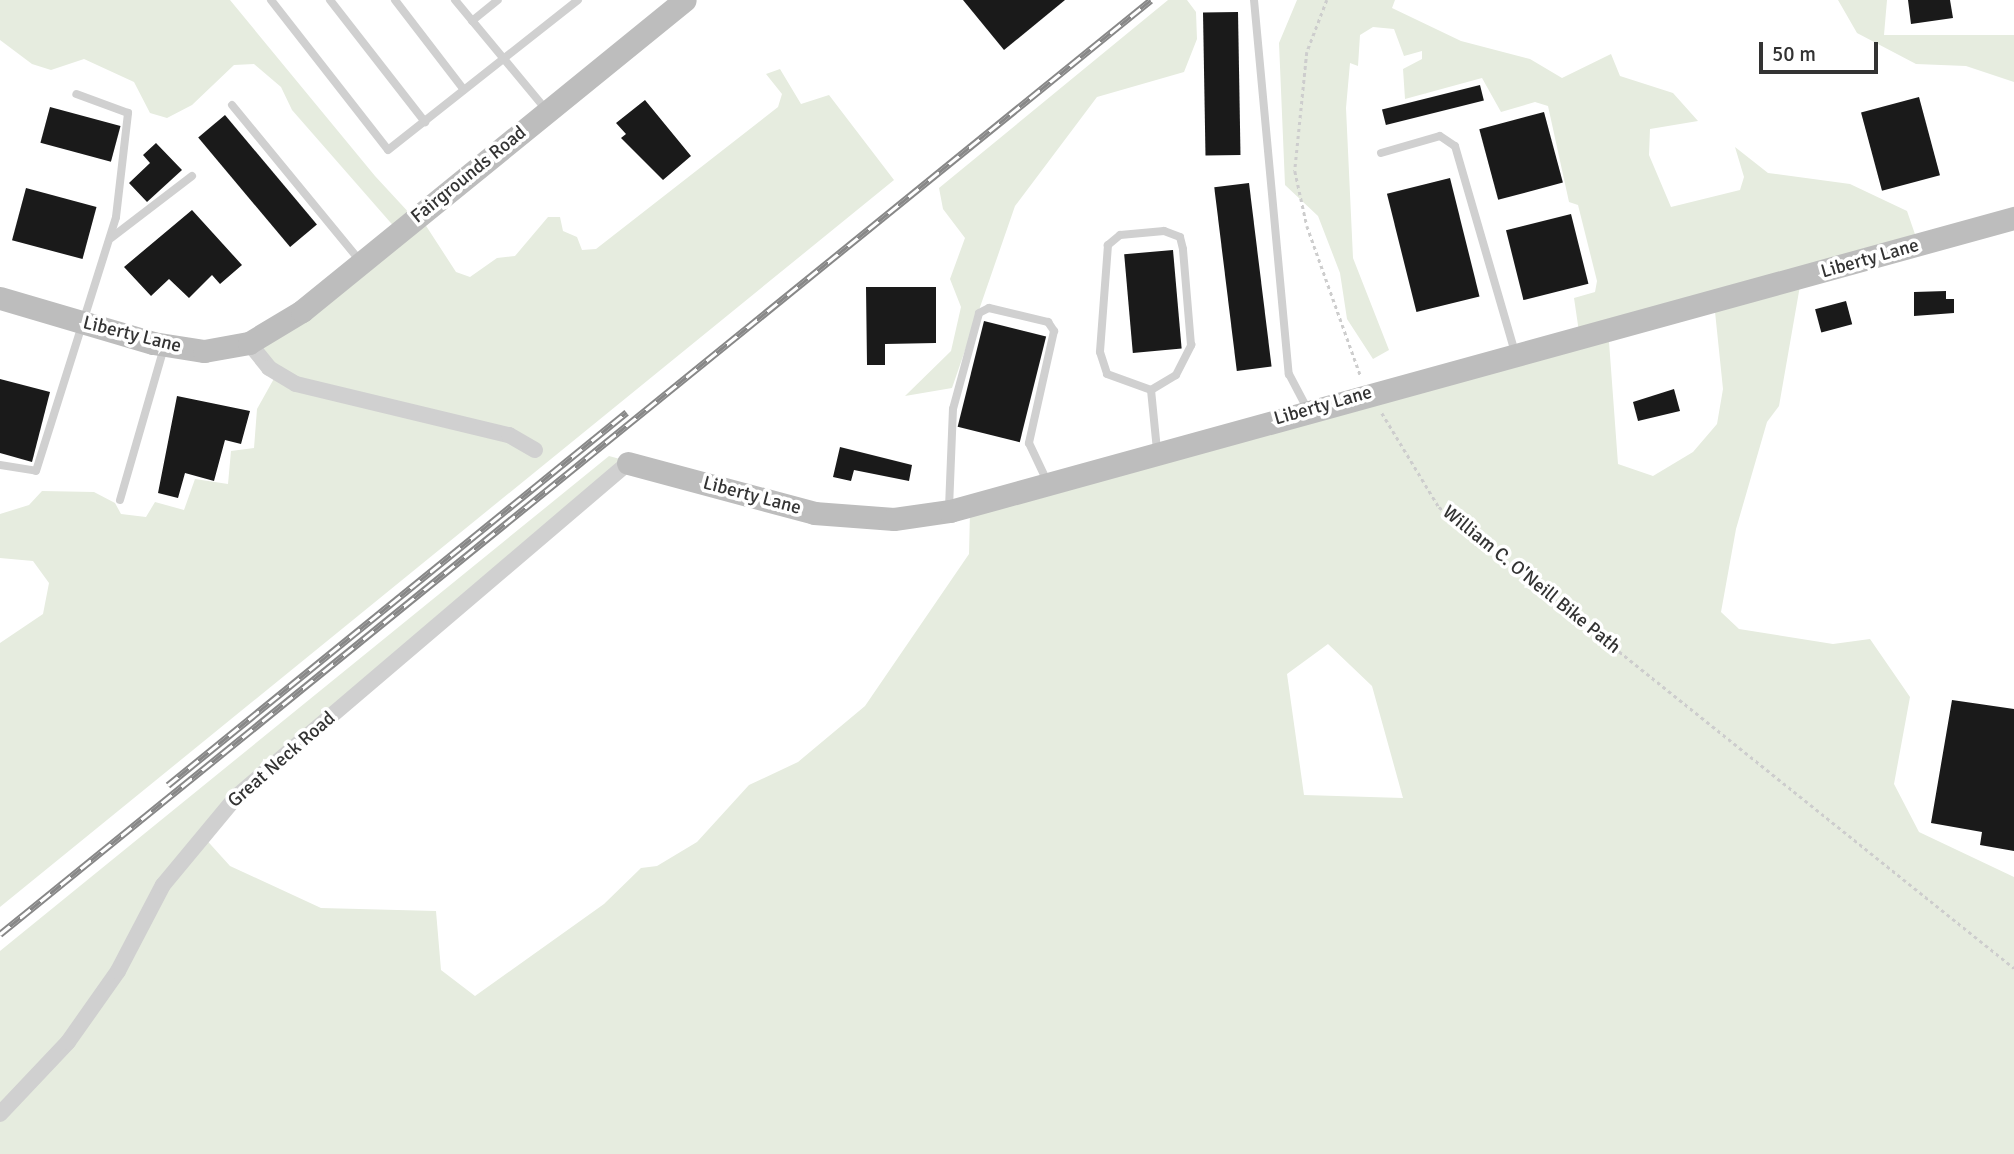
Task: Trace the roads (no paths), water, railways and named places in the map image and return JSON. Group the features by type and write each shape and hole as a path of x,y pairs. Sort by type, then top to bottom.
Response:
{"street":[{"name":"Fairgrounds Road","path":"249,343 362,262 685,0"},
{"name":"Liberty Lane","path":"628,464 814,513 894,519 950,511 1515,352 2014,218"},
{"name":"Liberty Lane","path":"0,298 165,345 204,351 249,343"},
{"path":"249,343 269,368 296,384 498,432 535,450"},
{"name":"Great Neck Road","path":"0,1114 68,1042 118,971 163,885 237,796 628,464"}],"lane":[{"path":"271,0 388,150 578,0"},
{"path":"330,0 425,122"},
{"path":"395,0 464,90"},
{"path":"454,0 548,111"},
{"path":"472,21 498,0"},
{"path":"1254,0 1289,374 1308,410"},
{"path":"0,465 36,471 65,364 86,324 111,237 128,113 76,94"},
{"path":"232,105 362,262"},
{"path":"1381,153 1440,136 1455,146 1515,352"},
{"path":"111,237 192,176"},
{"path":"1164,231 1180,237 1183,249 1191,345 1176,375 1151,390 1107,374 1100,352 1108,245 1120,235 1164,231"},
{"path":"950,511 953,408 979,313 989,308 1048,323 1054,331 1029,443 1049,484"},
{"path":"120,500 165,345"},
{"path":"1151,390 1157,453"}],"railway":[{"path":"0,934 1151,0"},
{"path":"168,785 627,412"}]}
